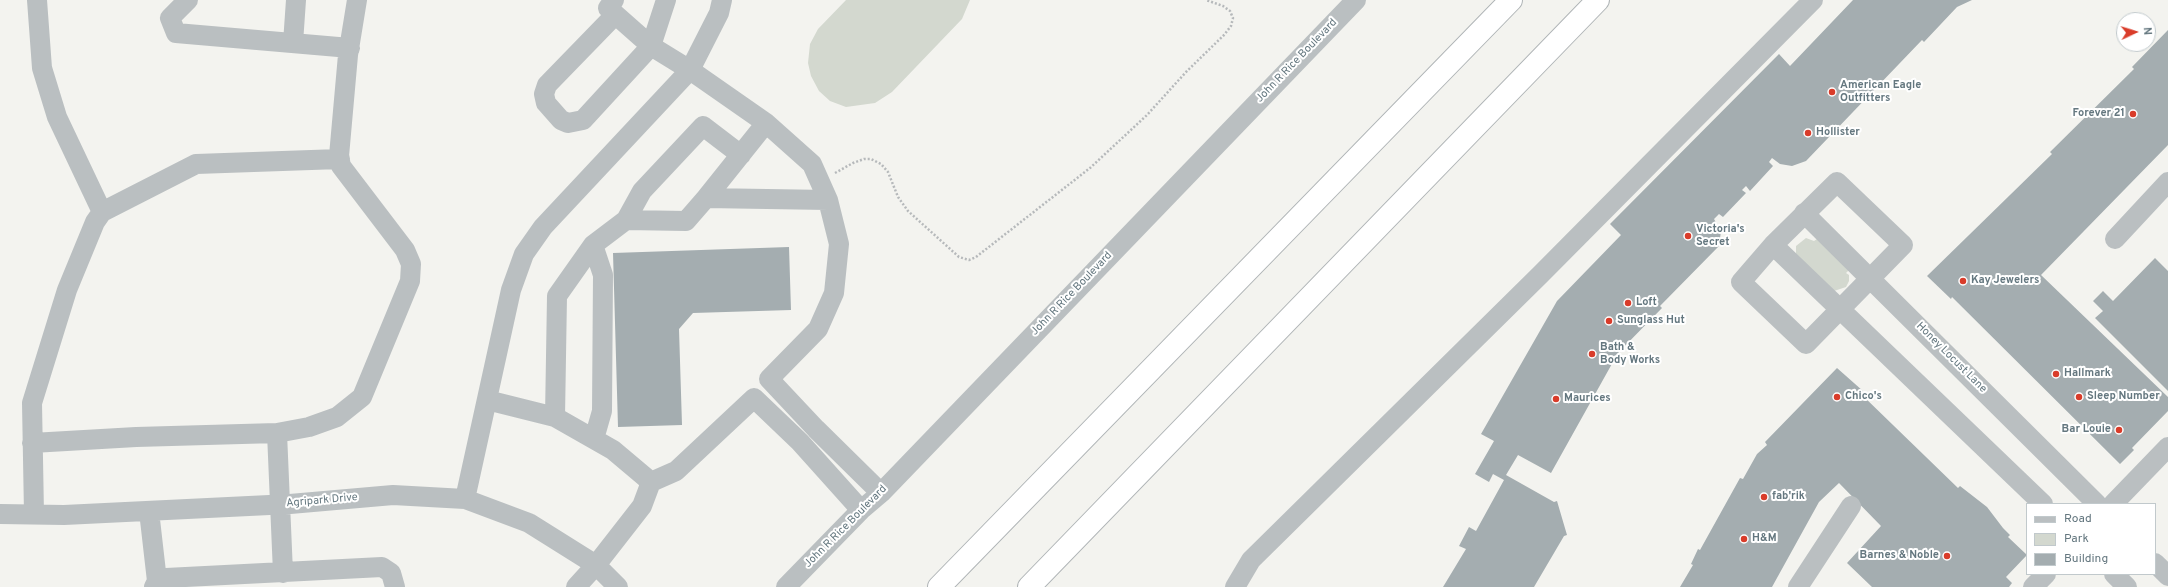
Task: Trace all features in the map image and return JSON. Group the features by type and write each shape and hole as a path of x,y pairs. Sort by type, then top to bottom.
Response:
{"highway":[{"path":"939,587 1511,0"},
{"path":"1029,587 1598,0"}],"street":[{"path":"37,0 42,68 46,82 57,117 102,212"},
{"path":"188,0 170,18 176,33 350,48"},
{"path":"293,43 296,0"},
{"path":"32,443 136,437 277,434 309,427 337,417 362,397 410,280 411,264 405,250 342,166 340,159 350,48 357,0"},
{"path":"666,0 651,46 583,120 568,123 561,120 546,103 544,94 547,85 609,6 651,46 690,70 766,123 812,164 828,200 839,244 834,294 818,330 770,379 816,429 881,492"},
{"path":"465,499 511,290 524,254 543,226 690,70 719,13 722,0"},
{"name":"John R Rice Boulevard","path":"786,587 861,510 881,492 1356,0"},
{"path":"1236,587 1251,560 1529,286 1813,0"},
{"path":"626,220 686,221 766,123"},
{"path":"555,418 557,296 593,245 626,220 642,191 703,126 741,155"},
{"path":"34,514 32,403 67,290 95,222 102,212 196,164 340,159"},
{"path":"1837,182 1904,245 1806,344 1741,282 1773,245 1837,182"},
{"path":"2115,239 2168,182"},
{"path":"706,198 828,200"},
{"name":"Honey Locust Lane","path":"1804,213 2096,503"},
{"path":"593,245 603,275 602,411 594,439"},
{"path":"1773,245 2042,503"},
{"path":"576,587 596,565 642,506 651,482 676,471 754,398 800,442 861,510"},
{"path":"487,400 555,418 614,450 651,482"},
{"path":"277,434 283,573"},
{"path":"2114,503 2168,447"},
{"name":"Agripark Drive","path":"0,514 149,511 281,504 393,495 465,499 529,523 596,565 618,587"},
{"path":"1798,587 1850,506"},
{"path":"149,511 156,584 166,578 382,567 391,574 395,587"},
{"path":"2156,564 2168,576"},
{"path":"2033,587 2045,575"},
{"path":"2115,575 2127,587"}],"path":[{"path":"830,176 853,163 864,159 871,159 881,164 888,172 898,197 908,211 959,258 969,260 976,257 1090,168 1147,115 1186,72 1224,35 1231,26 1232,18 1230,11 1224,6 1206,0"}],"green space":[{"path":"846,0 970,0 962,19 892,92 875,103 846,107 830,101 819,91 811,76 808,63 810,44 818,29"},
{"path":"1806,238 1814,241 1817,239 1849,270 1846,273 1849,275 1849,281 1846,287 1834,291 1796,256 1796,246"}],"building":[{"path":"1853,0 1972,0 1957,7 1924,42 1922,40 1806,161 1792,166 1780,164 1772,158 1769,162 1773,166 1750,191 1746,186 1742,190 1746,193 1723,217 1719,214 1714,219 1721,231 1719,246 1660,306 1662,308 1618,353 1551,473 1518,455 1506,475 1554,502 1557,501 1567,535 1564,536 1534,587 1443,587 1466,549 1459,546 1469,527 1476,531 1504,480 1493,474 1489,482 1475,474 1494,441 1481,434 1557,301 1621,235 1610,224 1779,54 1790,66"},
{"path":"2168,30 2168,145 2041,275 2168,397 2168,411 2132,448 2134,450 2120,464 1952,297 1951,299 1927,276 2052,154 2050,152 2134,69 2132,67 2147,52 2156,52 2156,42"},
{"path":"789,247 791,310 693,313 679,329 682,425 618,427 613,253"},
{"path":"2155,258 2168,271 2168,391 2095,318 2103,311 2093,301 2103,291 2113,301"},
{"path":"1837,368 1863,391 1861,394 1958,488 1960,486 1987,507 2010,535 2008,537 2026,554 2026,556 2006,577 2012,583 2009,587 1872,587 1847,563 1881,526 1839,483 1819,502 1772,587 1680,587 1693,565 1691,564 1698,549 1700,550 1740,478 1743,479 1757,454 1767,445 1765,442"}],"place":[{"name":"American Eagle Outfitters","path":"1832,92"},
{"name":"Forever 21","path":"2133,114"},
{"name":"Hollister","path":"1808,133"},
{"name":"Victoria's Secret","path":"1688,236"},
{"name":"Kay Jewelers","path":"1963,281"},
{"name":"Loft","path":"1628,303"},
{"name":"Sunglass Hut","path":"1609,321"},
{"name":"Bath & Body Works","path":"1592,354"},
{"name":"Hallmark","path":"2056,374"},
{"name":"Chico's","path":"1837,397"},
{"name":"Sleep Number","path":"2079,397"},
{"name":"Maurices","path":"1556,399"},
{"name":"Bar Louie","path":"2119,430"},
{"name":"fab'rik","path":"1764,497"},
{"name":"H&M","path":"1744,539"},
{"name":"Barnes & Noble","path":"1947,556"}]}
